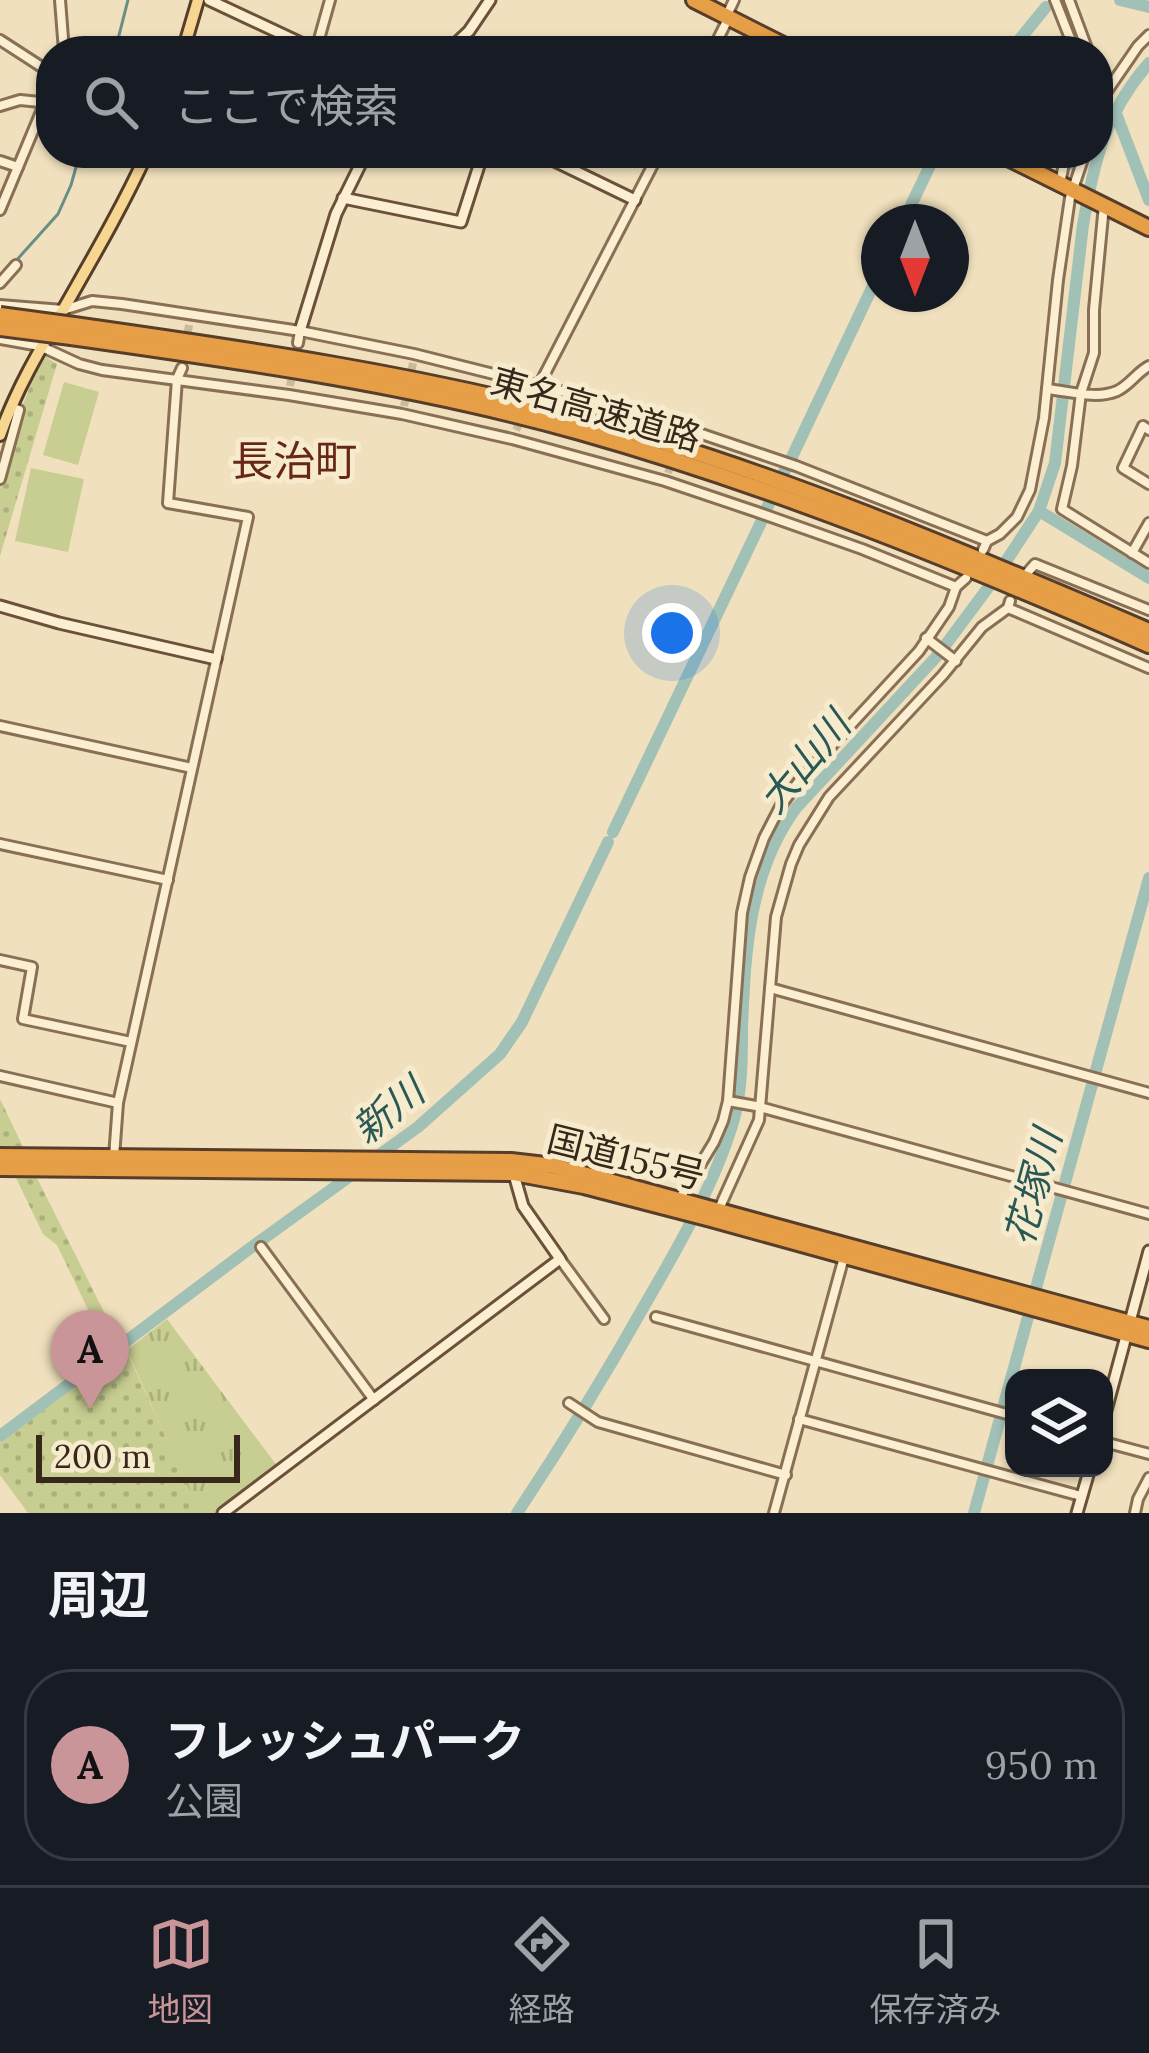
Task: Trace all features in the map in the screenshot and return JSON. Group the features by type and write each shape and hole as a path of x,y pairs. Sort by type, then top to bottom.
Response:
{"highway":[{"path":"694,0 765,36"},
{"path":"1028,168 1149,228"},
{"name":"東名高速道路","path":"0,310 72,331 444,398 767,485 979,560 1014,588 1149,645"},
{"name":"東名高速道路","path":"0,328 72,331"},
{"name":"東名高速道路","path":"1014,588 1149,631"},
{"name":"国道155号","path":"0,1156 513,1167"},
{"name":"国道155号","path":"0,1168 333,1170 399,1160 513,1167 676,1204 1128,1328 1149,1340"},
{"name":"国道155号","path":"715,1215 844,1256 1128,1328 1149,1328"}],"main road":[{"path":"187,36 198,0"},
{"path":"0,435 40,346 139,168"}],"street":[{"path":"60,0 63,36"},
{"path":"208,0 285,36"},
{"path":"321,36 330,0"},
{"path":"464,36 490,0"},
{"path":"719,36 734,0"},
{"path":"1055,0 1069,36"},
{"path":"1069,0 1082,36"},
{"path":"1113,83 1149,34"},
{"path":"0,40 36,63"},
{"path":"0,106 36,102"},
{"path":"0,210 36,130"},
{"path":"0,161 18,167"},
{"path":"299,337 344,198 359,168"},
{"path":"344,198 461,222 478,168"},
{"path":"569,168 635,200"},
{"path":"537,389 651,168"},
{"path":"676,1204 714,1142 729,1101 742,914 764,838 799,781 928,640 956,587 1018,517 1030,490 1051,389 1066,168"},
{"path":"1067,187 1077,168"},
{"path":"1104,205 1094,353 1079,393 1072,466 1062,509 1149,563"},
{"path":"0,284 16,266"},
{"path":"0,310 63,310 92,301 191,313 413,358 537,389 682,431 879,501 979,560"},
{"path":"189,325 191,313"},
{"path":"0,339 40,346 102,370 290,390 514,434 666,477 863,546 956,587"},
{"path":"1051,389 1105,394 1118,390 1149,366"},
{"path":"114,1156 118,1103 248,517 168,503 177,379 182,368"},
{"path":"0,479 19,410 10,407"},
{"path":"1149,430 1143,427 1123,468 1149,484"},
{"path":"1132,553 1149,524"},
{"path":"715,1215 752,1141 776,917 790,864 830,797 1035,564 1149,610"},
{"path":"1014,588 1149,668"},
{"path":"0,606 216,659"},
{"path":"928,640 955,660"},
{"path":"0,727 192,768"},
{"path":"0,844 168,880"},
{"path":"0,960 32,967 23,1018 132,1042"},
{"path":"770,988 1149,1093"},
{"path":"0,1076 118,1103"},
{"path":"729,1101 1149,1214"},
{"path":"513,1167 532,1223 604,1318"},
{"path":"261,1246 374,1400"},
{"path":"1113,1384 1149,1251"},
{"path":"774,1513 844,1256"},
{"path":"224,1513 560,1259"},
{"path":"656,1316 1005,1414"},
{"path":"101,1341 110,1360"},
{"path":"571,1404 595,1420 786,1474"},
{"path":"800,1419 1082,1496"},
{"path":"1113,1444 1149,1454"},
{"path":"1077,1513 1087,1477"},
{"path":"1135,1513 1149,1478"}],"green space":[{"path":"46,357 57,364 0,556 5,459 24,402"},
{"path":"64,382 99,392 78,465 43,455"},
{"path":"31,468 84,479 68,552 15,541"},
{"path":"0,1099 23,1147 0,1146"},
{"path":"16,1178 37,1178 118,1340 106,1347 57,1245 43,1234"},
{"path":"167,1319 278,1467 216,1513 199,1513 127,1350"},
{"path":"126,1350 200,1513 28,1513 0,1475 0,1443 110,1364 117,1375 114,1362"}],"waterway":[{"path":"119,36 128,0"},
{"path":"1061,0 1075,36"},
{"path":"1120,0 1149,7"},
{"name":"新川","path":"1022,36 1046,7"},
{"name":"大山川","path":"1113,117 1149,63"},
{"path":"1115,111 1149,200"},
{"path":"14,263 58,214 76,168"},
{"name":"新川","path":"912,204 929,168"},
{"name":"大山川","path":"517,1513 672,1258 726,1142 740,1085 752,913 780,833 796,808 938,655 1039,511 1055,463 1083,225 1096,168"},
{"name":"新川","path":"790,461 861,311"},
{"name":"新川","path":"766,510 787,466"},
{"name":"花塚川","path":"1039,511 1149,578"},
{"name":"新川","path":"613,832 763,518"},
{"name":"新川","path":"0,1436 418,1127 500,1054 522,1022 608,842"},
{"name":"花塚川","path":"974,1513 1149,878"}],"tunnel":[{"path":"182,368 189,325"},
{"path":"290,386 298,343"},
{"path":"404,406 413,363"},
{"path":"516,430 535,393"},
{"path":"668,473 681,435"}],"place":[{"name":"フレッシュパーク","path":"90,1409"}],"district":[{"name":"長治町","path":"294,461"}]}
